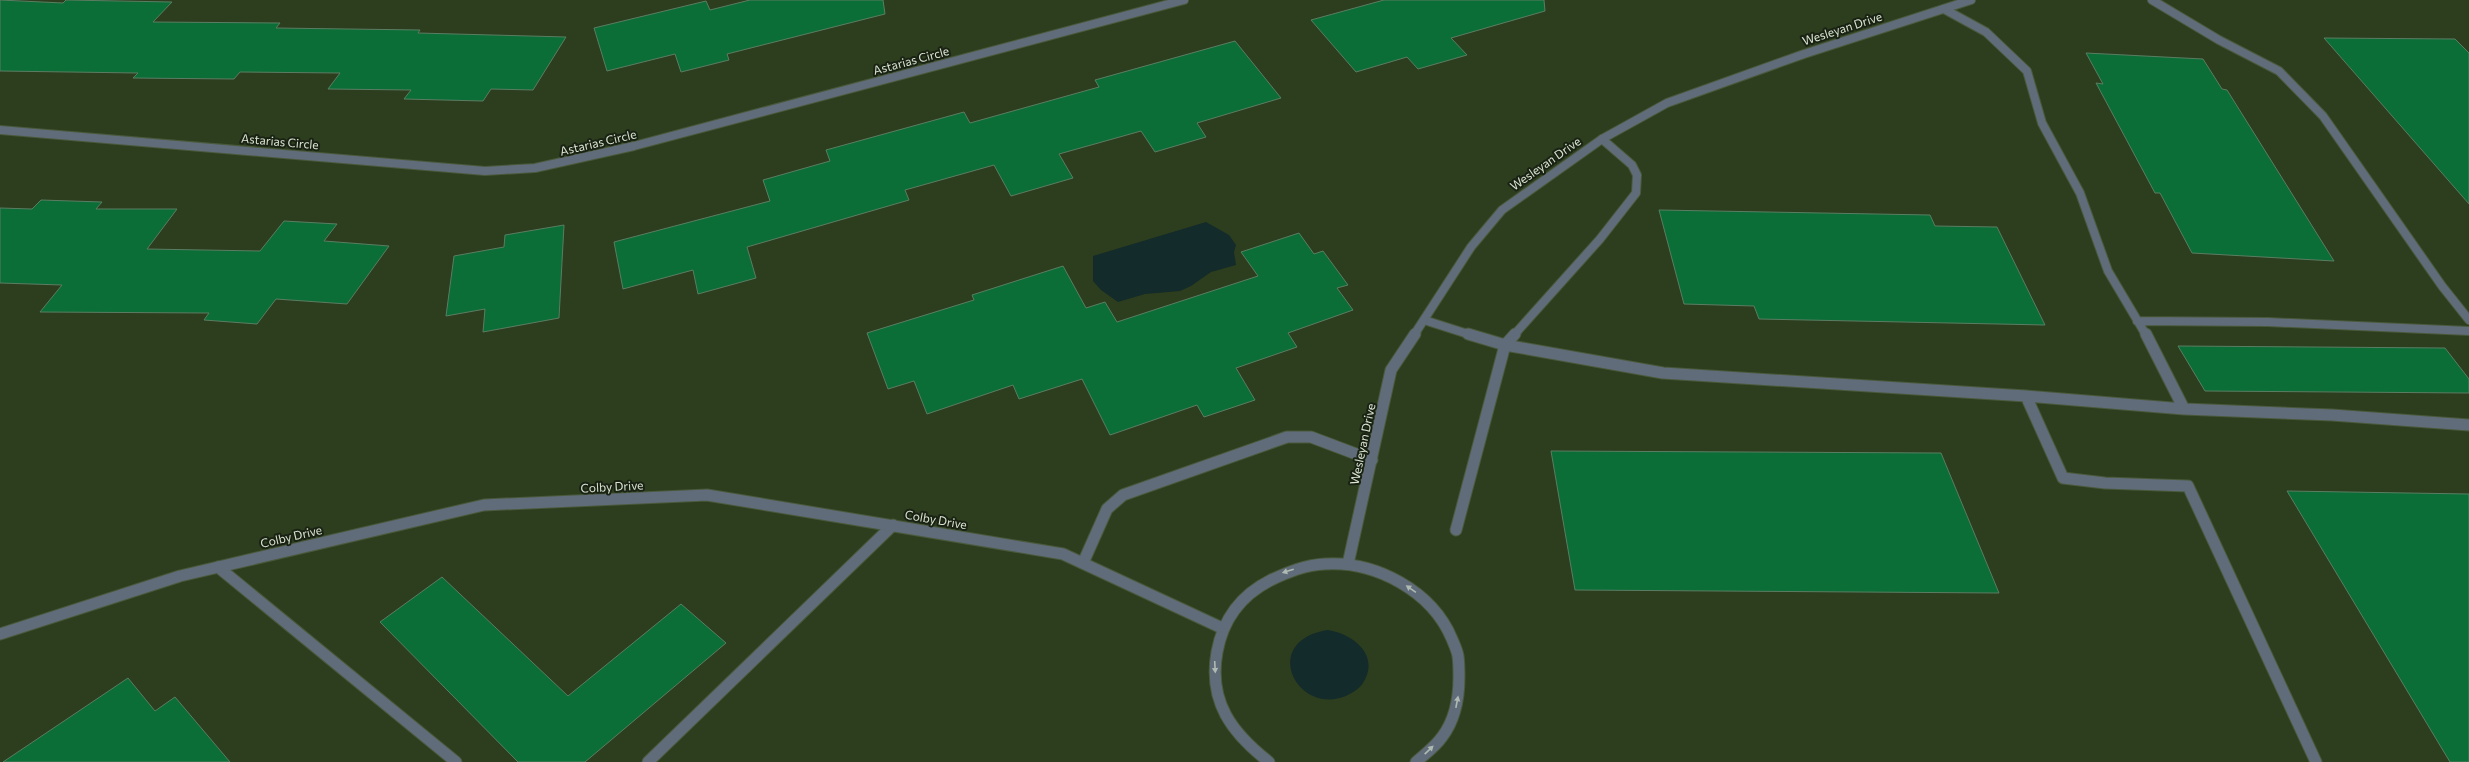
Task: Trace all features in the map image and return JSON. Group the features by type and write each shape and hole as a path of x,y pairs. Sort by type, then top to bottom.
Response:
{"street":[{"name":"Astarias Circle","path":"0,130 485,171 535,168 634,146 1184,0"},
{"name":"Wesleyan Drive","path":"1348,564 1391,370 1470,247 1502,210 1526,191 1602,140 1667,103 1804,54 1971,0"},
{"path":"2152,0 2219,40 2279,71 2323,116 2442,286 2469,320"},
{"path":"1944,9 1986,32 2027,70 2042,123 2080,193 2108,272 2156,352 2184,409"},
{"path":"1456,530 1505,345 1605,233 1636,193 1638,175 1632,165 1602,140"},
{"path":"1424,320 1505,345 1663,373 2026,396 2184,409 2332,415 2469,425"},
{"path":"2137,321 2268,322 2469,331"},
{"path":"2026,396 2063,478 2105,483 2188,486 2316,762"},
{"path":"1083,563 1107,509 1123,495 1287,437 1311,437 1372,460"},
{"name":"Colby Drive","path":"0,634 180,576 484,505 707,495 1063,554 1222,628"},
{"path":"648,762 893,525"},
{"path":"1269,762 1239,736 1219,702 1213,664 1222,628 1242,598 1273,576 1309,565 1348,564 1382,572 1413,589 1438,613 1454,642 1462,674 1456,707 1442,737 1416,762"},
{"path":"218,567 456,762"}],"water":[{"path":"1206,222 1229,235 1236,245 1234,252 1236,265 1211,272 1191,286 1180,291 1145,294 1118,302 1101,290 1093,281 1093,256"},
{"path":"1327,630 1346,636 1354,641 1361,647 1366,655 1368,663 1368,673 1360,687 1346,696 1328,699 1313,696 1301,687 1293,675 1290,661 1294,648 1306,637"}],"building":[{"path":"0,0 63,3 66,0 172,2 153,22 280,23 276,28 420,30 418,33 566,37 533,90 491,89 483,101 404,99 411,90 328,89 340,73 240,72 234,79 133,78 138,73 0,71"},
{"path":"750,0 883,0 885,14 727,54 729,60 681,72 675,54 607,71 594,28 706,1 710,10"},
{"path":"1384,0 1544,0 1545,11 1451,38 1467,55 1418,69 1407,57 1356,72 1311,20"},
{"path":"2324,38 2455,39 2469,53 2469,204"},
{"path":"1235,41 1281,98 1197,123 1206,137 1155,152 1141,131 1059,154 1073,178 1011,196 994,165 905,190 909,200 747,247 756,278 698,294 693,270 623,289 614,242 770,201 763,180 830,161 826,150 964,112 970,123 1099,87 1095,80"},
{"path":"2086,53 2203,59 2222,89 2227,90 2334,261 2192,253 2160,193 2155,193 2096,83 2103,84"},
{"path":"41,200 102,202 96,209 177,209 147,249 260,251 284,221 337,224 324,241 389,246 347,304 276,299 257,324 204,320 209,313 40,312 62,285 0,283 0,208 32,209"},
{"path":"1659,210 1930,215 1935,226 1997,227 2045,325 1759,319 1754,306 1684,304"},
{"path":"564,225 559,318 483,332 485,309 446,316 454,256 504,247 505,235"},
{"path":"1299,233 1314,254 1323,251 1348,285 1337,288 1353,310 1288,333 1297,347 1236,368 1255,400 1204,417 1197,405 1110,435 1082,379 1019,399 1013,385 927,414 914,381 888,389 867,333 974,300 972,295 1063,266 1086,308 1105,302 1117,322 1258,276 1241,252"},
{"path":"2178,346 2445,348 2469,379 2469,393 2205,391"},
{"path":"1551,451 1941,453 1999,593 1575,590"},
{"path":"2287,491 2469,494 2469,762 2450,762"},
{"path":"442,577 568,696 681,604 726,643 585,762 518,762 380,622"},
{"path":"128,678 155,711 175,697 230,762 3,762"}]}
